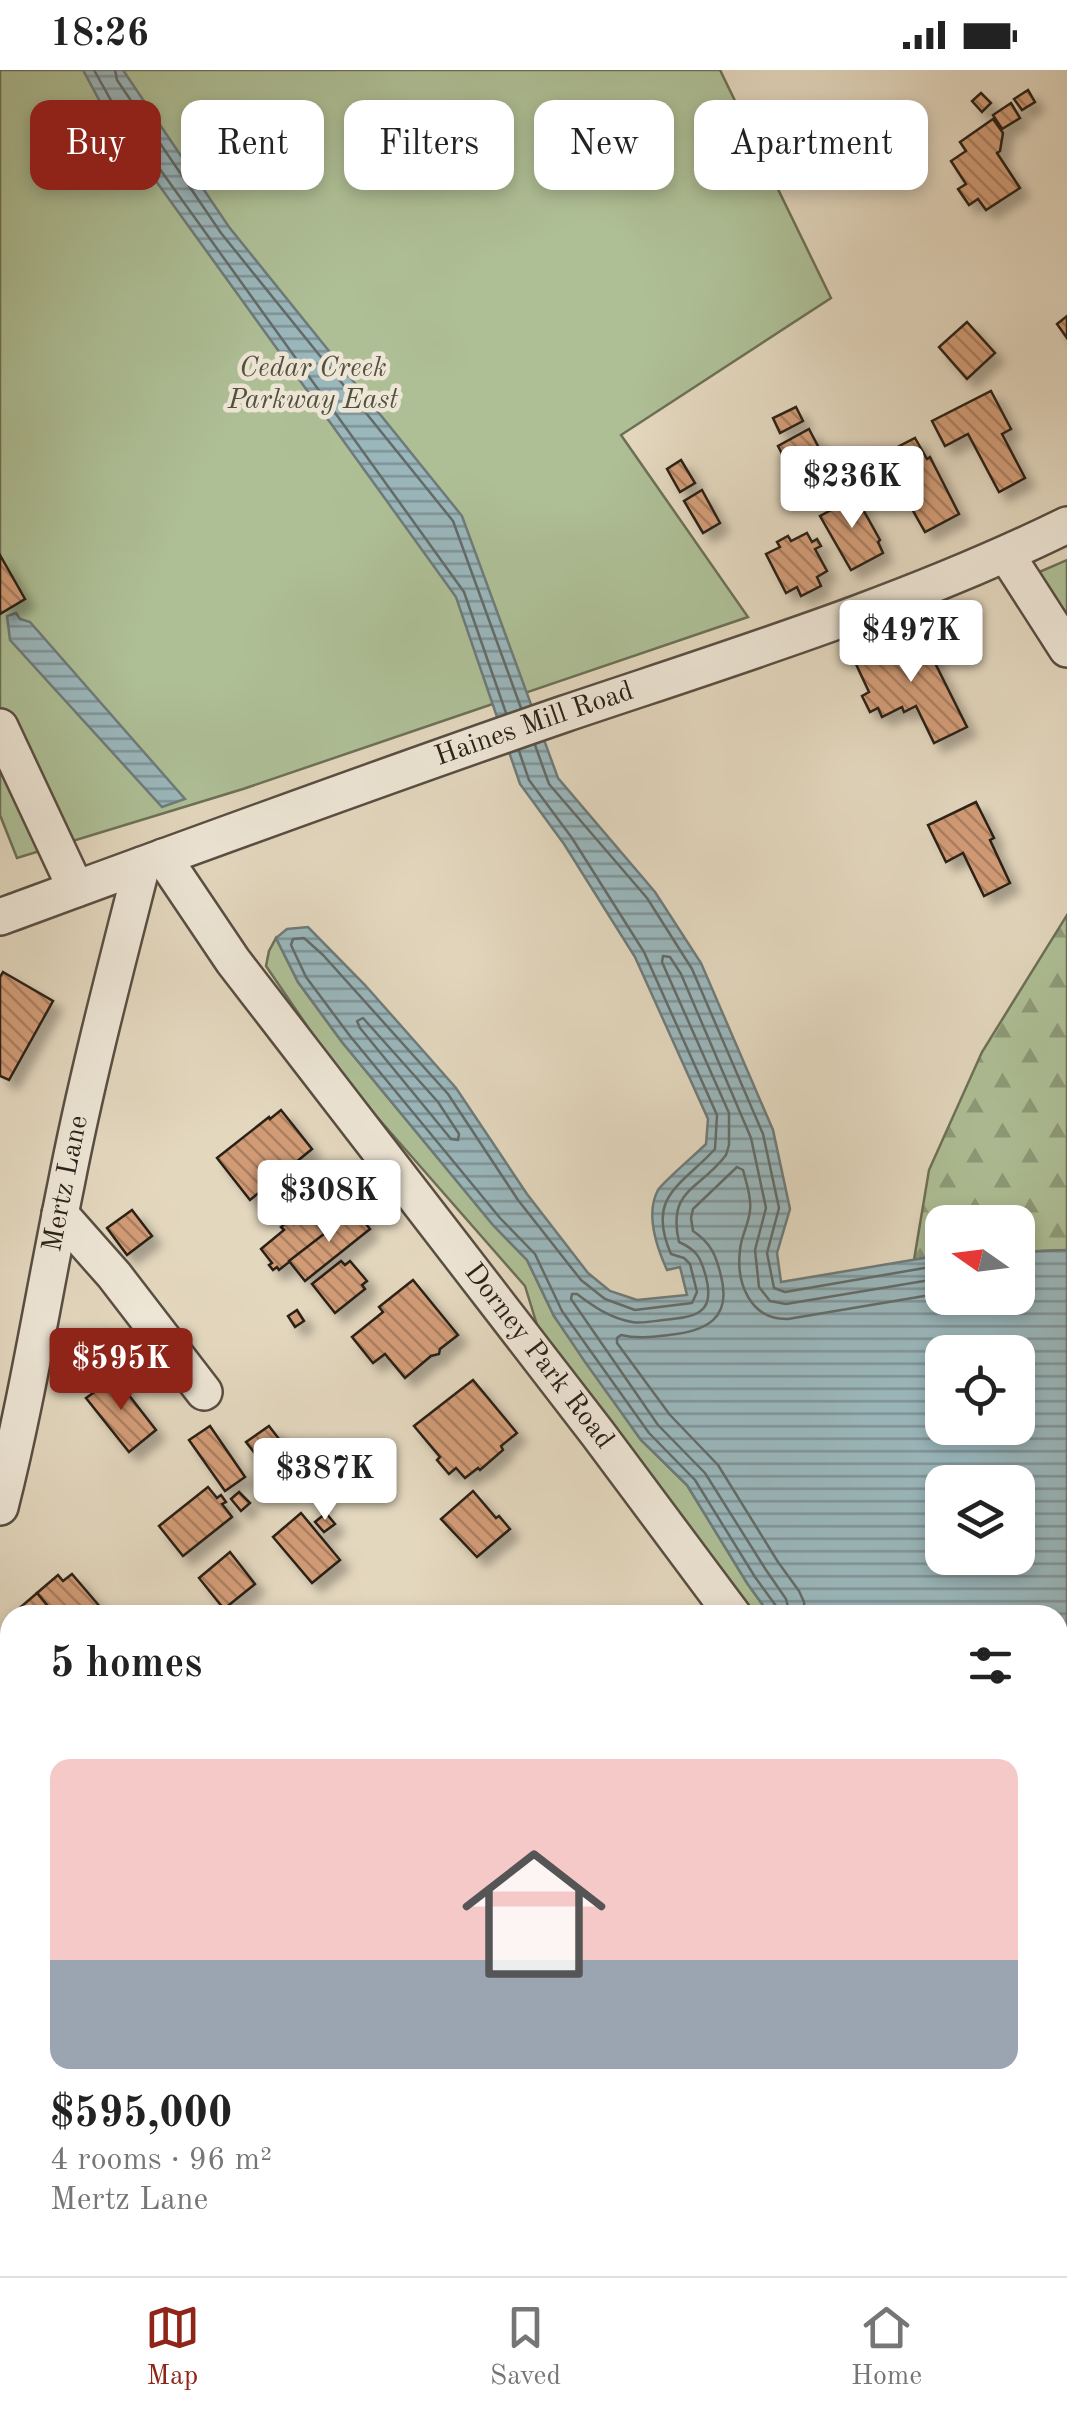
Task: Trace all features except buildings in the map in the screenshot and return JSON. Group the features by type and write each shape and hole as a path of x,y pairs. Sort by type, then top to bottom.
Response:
{"street":[{"name":"Haines Mill Road","path":"0,916 891,601 1067,525"},
{"path":"1006,554 1067,649"},
{"path":"0,727 76,889"},
{"name":"Mertz Lane","path":"0,1507 102,1022 152,861"},
{"name":"Dorney Park Road","path":"152,861 598,1434 726,1605"},
{"path":"60,1214 114,1275 204,1392"}],"green space":[{"name":"Cedar Creek Parkway East","path":"0,70 720,70 735,100 694,100 694,190 778,190 831,298 621,435 748,617 243,789 17,858 0,815"},
{"path":"1067,560 1067,636 1037,573"},
{"path":"1067,915 1067,1250 1035,1251 1035,1205 925,1205 925,1258 914,1260 929,1170 982,1052"},
{"path":"276,938 298,982 342,1042 493,1225 527,1260 554,1316 641,1440 687,1485 763,1605 733,1605 542,1341 525,1286 329,1058 266,966"}],"water":[{"path":"83,70 123,70 143,100 99,100"},
{"path":"161,126 181,156 181,190 204,190 229,227 462,516 558,778 655,892 701,963 773,1130 790,1209 777,1253 781,1282 925,1258 925,1315 1035,1315 1035,1251 1067,1250 1067,1605 763,1605 687,1485 641,1440 585,1362 554,1316 527,1260 493,1225 342,1042 298,982 276,938 287,929 308,927 456,1088 527,1194 588,1273 610,1291 637,1300 687,1295 680,1267 667,1270 656,1241 654,1199 661,1186 706,1144 708,1119 635,957 564,844 520,784 456,597 161,188"},
{"path":"16,613 30,622 185,799 162,807 10,640 7,616"}]}
